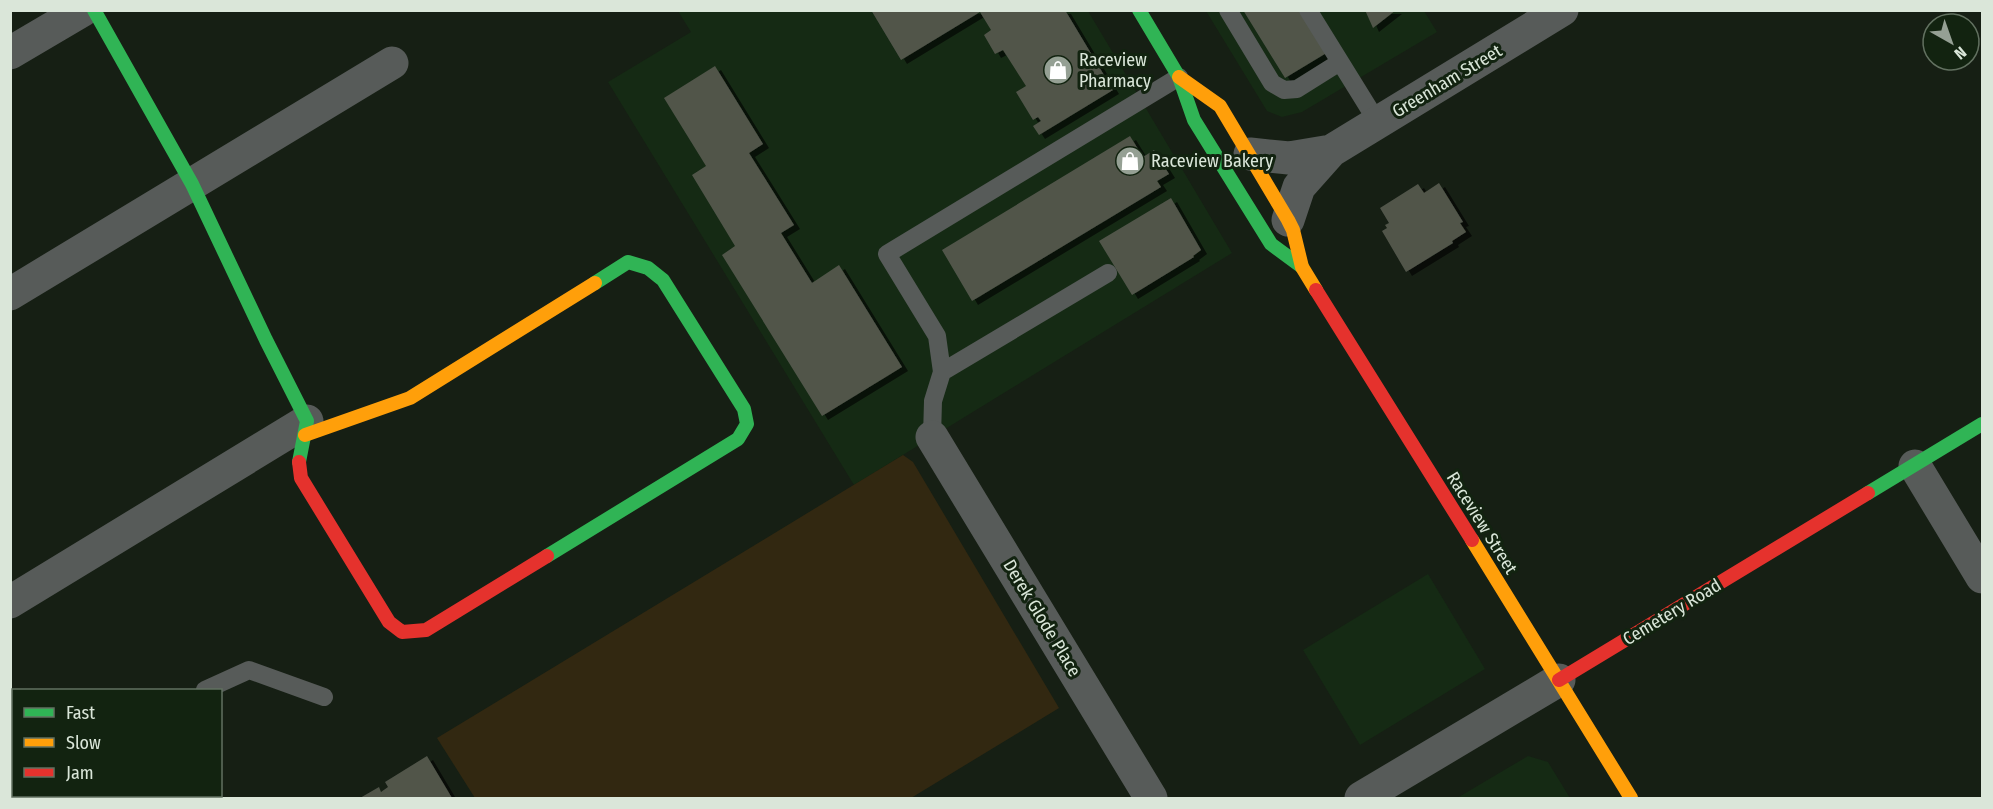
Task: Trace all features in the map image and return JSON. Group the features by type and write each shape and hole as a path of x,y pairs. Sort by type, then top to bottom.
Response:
{"street":[{"path":"10,53 83,10"},
{"path":"10,602 306,428 410,398 628,262 648,268 663,280 744,409 747,424 738,439 426,630 402,632 389,622 301,478 299,464 306,428 192,184 94,10"},
{"name":"Raceview Street","path":"1139,10 1179,76 1194,120 1271,244 1302,267"},
{"name":"Greenham Street","path":"1288,220 1299,188 1331,151 1562,10"},
{"path":"10,294 392,63"},
{"name":"Raceview Street","path":"1179,76 1220,106 1288,220 1293,230 1302,267 1631,798"},
{"name":"Greenham Street","path":"1250,154 1289,158 1331,151"},
{"name":"Cemetery Road","path":"1360,798 1983,424"},
{"name":"Derek Glode Place","path":"932,437 1151,798"},
{"path":"1915,465 1983,577"}],"lane":[{"path":"1228,10 1272,83 1284,90 1297,89 1340,62"},
{"path":"1308,10 1378,123"},
{"path":"932,437 933,401 942,372 937,336 887,254 1179,76"},
{"path":"942,372 1108,273"},
{"path":"207,689 249,670 324,697"}],"shaded area":[{"path":"678,11 1088,11 1232,253 854,485 608,82 691,32"},
{"path":"1206,11 1424,11 1437,32 1302,112 1282,117 1267,111"},
{"path":"903,455 913,462 1059,708 911,798 475,798 437,738"},
{"path":"1428,574 1485,669 1360,745 1303,650"},
{"path":"1528,756 1548,762 1570,798 1457,798"}],"building":[{"name":"Raceview Pharmacy","path":"871,10 1065,10 1113,90 1039,135 1033,126 1041,121 1038,117 1033,120 1016,92 1026,86 1003,50 995,54 984,35 991,30 980,12 901,60"},
{"path":"1243,10 1302,10 1328,52 1285,78"},
{"path":"1365,10 1396,10 1373,28"},
{"path":"715,66 763,144 749,153 794,225 781,233 812,283 839,265 902,367 822,416 722,255 735,246 692,175 706,166 664,98"},
{"path":"1130,136 1143,157 1154,150 1169,174 1157,181 1161,187 972,301 942,250"},
{"path":"1439,183 1463,222 1460,223 1466,232 1452,241 1453,243 1406,272 1382,231 1389,223 1380,208 1418,184 1424,193"},
{"path":"1171,198 1201,250 1194,257 1132,295 1099,241"},
{"path":"427,756 452,798 360,798 379,787 381,792 388,787 385,782"}],"traffic: fast":[{"path":"94,10 192,184 307,421 299,462"},
{"path":"1139,10 1179,77 1194,120 1271,244 1302,267"},
{"path":"547,556 738,439 747,424 744,409 663,280 648,268 628,262 595,283"},
{"path":"1868,493 1982,424"}],"traffic: slow":[{"path":"1179,77 1220,106 1288,220 1293,230 1302,267 1316,290"},
{"path":"305,435 410,398 595,283"},
{"path":"1472,540 1631,798"}],"traffic: jam":[{"path":"1316,290 1472,540"},
{"path":"299,462 301,478 389,622 402,632 426,630 547,556"},
{"path":"1559,680 1868,493"}],"place":[{"name":"Raceview Pharmacy","path":"1058,70"},
{"name":"Raceview Bakery","path":"1130,161"}]}
